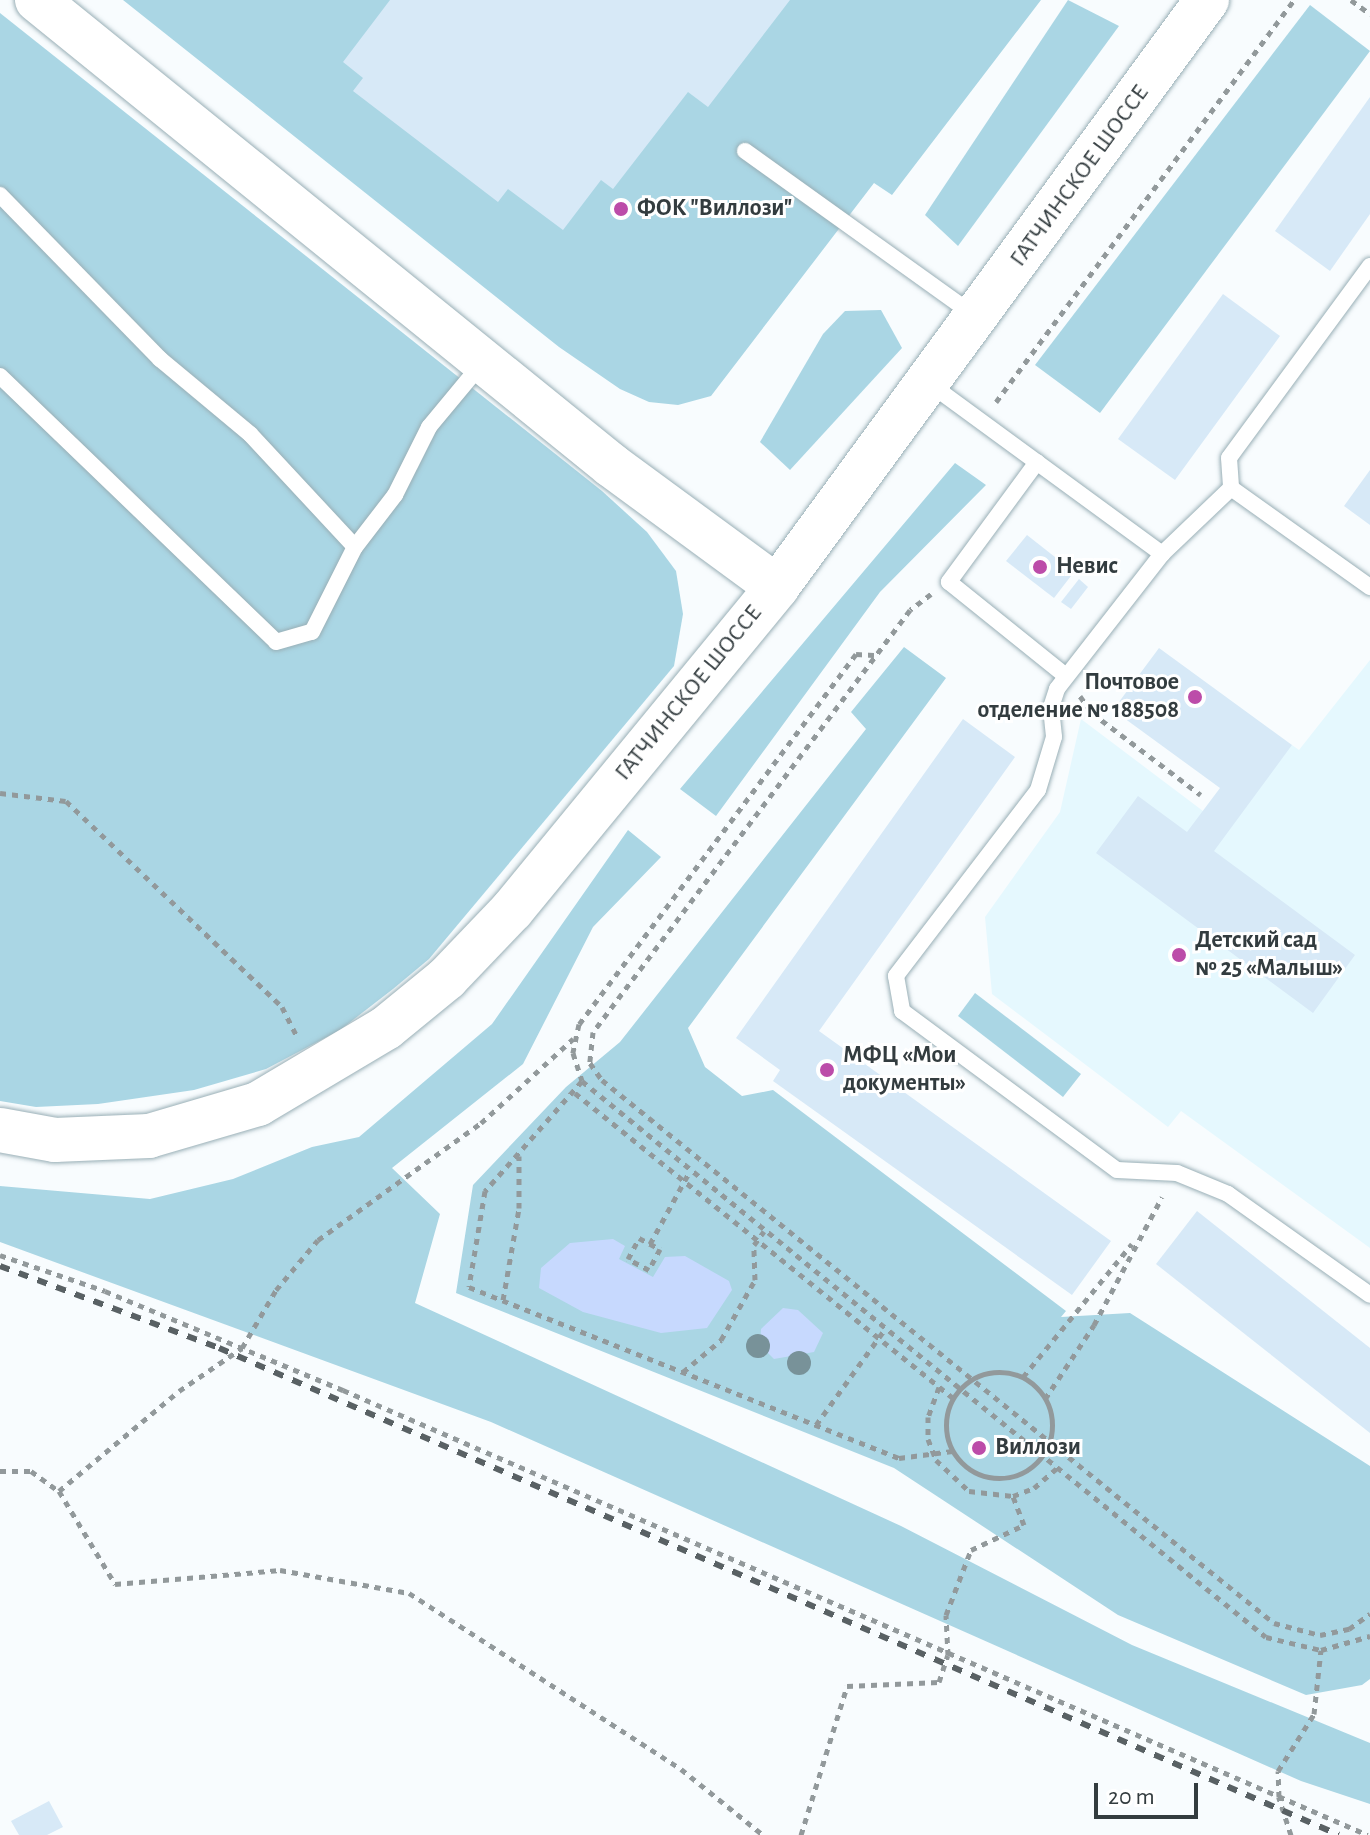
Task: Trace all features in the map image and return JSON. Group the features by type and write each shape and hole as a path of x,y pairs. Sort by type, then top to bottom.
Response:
{"main road":[{"path":"37,0 611,465 777,587"},
{"name":"ГАТЧИНСКОЕ ШОССЕ","path":"0,1130 55,1140 149,1136 258,1104 317,1072 386,1028 447,978 502,921 777,587 930,384 1207,0"}],"lane":[{"path":"745,151 977,318"},
{"path":"0,195 160,359 250,434 355,547"},
{"path":"1231,488 1229,458 1370,266"},
{"path":"0,376 276,642 312,632 355,547 395,495 429,427 484,361"},
{"path":"930,384 1162,554"},
{"path":"1037,462 949,582 1066,676"},
{"path":"1231,488 1162,554 1052,698 1054,737 1038,790 896,976 902,1011 1117,1170 1177,1173 1228,1194 1370,1295"},
{"path":"1231,488 1370,587"}],"path":[{"path":"981,422 1294,0"},
{"path":"1351,0 1370,14"},
{"path":"910,610 593,1032 589,1052 602,1080 1274,1623 1320,1635 1349,1629 1370,1614"},
{"path":"59,1491 179,1391 242,1348 276,1290 318,1240 481,1123 574,1038 579,1024 856,654 875,656"},
{"path":"1066,676 1092,713 1201,795"},
{"path":"0,793 66,801 282,1007 317,1072"},
{"path":"574,1038 582,1081 1266,1637 1321,1650 1370,1636"},
{"path":"582,1081 575,1093 485,1191 469,1287 899,1458 953,1451"},
{"path":"575,1093 954,1399"},
{"path":"503,1300 519,1208 519,1155"},
{"path":"650,1244 690,1171"},
{"path":"1045,1399 1094,1325 1140,1234 1177,1173"},
{"path":"683,1372 721,1340 755,1280 758,1240 764,1231"},
{"path":"1023,1377 1140,1234"},
{"path":"639,1238 650,1244 660,1249 649,1270 628,1259 639,1238"},
{"path":"0,1255 105,1291 242,1348 1368,1835"},
{"path":"816,1425 885,1329"},
{"path":"997,1373 1023,1377 1045,1399 1051,1415 1049,1441 1042,1456 1025,1471 993,1478 963,1464 953,1451 947,1419 960,1389 972,1379 997,1373"},
{"path":"939,1387 928,1417 934,1453 950,1478 969,1491 1013,1496 1034,1488 1057,1468"},
{"path":"0,1471 31,1471 59,1491 115,1584 170,1582 239,1571 280,1570 409,1593 681,1769 763,1835"},
{"path":"801,1835 847,1686 939,1682 948,1655 946,1615 971,1550 1024,1525 1013,1496"},
{"path":"1291,1835 1289,1814 1279,1797 1278,1771 1314,1714 1321,1650"}],"shaded area":[{"name":"ФОК \"Виллози\"","path":"123,0 1041,0 892,195 874,183 711,396 678,405 649,402 620,389 559,347"},
{"path":"1068,0 1119,26 958,246 925,215"},
{"path":"1310,5 1370,51 1100,413 1035,365"},
{"path":"0,13 602,491 647,532 676,571 683,614 674,666 429,959 340,1030 266,1069 194,1090 98,1104 36,1107 0,1101"},
{"path":"881,310 902,348 790,470 760,442 823,334 845,311"},
{"path":"955,463 986,485 880,592 716,816 680,789"},
{"path":"904,647 946,678 688,1028 705,1067 742,1096 773,1090 1066,1311 1061,1317 1130,1313 1370,1466 1370,1679 1362,1685 1306,1695 1118,1615 894,1468 456,1293 473,1185 566,1087 620,1042 866,729 851,712"},
{"name":"Детский сад № 25 «Малыш»","path":"1370,660 1370,1248 1181,1111 1168,1127 992,994 985,917 1060,812 1081,719 1203,811 1292,745 1299,750"},
{"path":"628,830 661,857 593,927 523,1064 392,1168 440,1214 415,1303 901,1526 1132,1645 1370,1743 1370,1804 1301,1781 491,1422 0,1242 0,1186 150,1199 233,1179 312,1147 359,1137 492,1024"},
{"path":"975,993 1081,1074 1063,1097 958,1016"},
{"path":"613,1239 625,1246 619,1259 653,1277 665,1257 685,1256 729,1281 732,1290 707,1328 661,1333 583,1312 539,1288 541,1268 570,1243"},
{"path":"783,1308 798,1310 823,1333 814,1352 774,1359 760,1345 761,1329"}],"building":[{"path":"390,0 790,0 708,107 688,92 613,189 601,180 563,230 508,189 498,202 353,91 363,78 343,62"},
{"path":"1370,97 1370,214 1330,271 1275,231"},
{"path":"1223,294 1280,336 1175,480 1118,439"},
{"path":"1370,470 1370,525 1344,506"},
{"name":"Невис","path":"1027,535 1074,572 1054,598 1006,561"},
{"path":"1079,579 1088,587 1071,609 1061,602"},
{"path":"1159,648 1292,745 1214,851 1355,955 1313,1013 1096,853 1138,796 1187,832 1220,788 1113,710"},
{"path":"963,719 1015,757 819,1031 1111,1241 1072,1295 773,1081 780,1070 736,1038"},
{"path":"1197,1211 1370,1348 1370,1433 1156,1264"},
{"path":"49,1801 63,1827 47,1835 19,1835 11,1821"}],"railway":[{"path":"0,1266 219,1348 1339,1835"}],"place":[{"name":"ФОК \"Виллози\"","path":"621,209"},
{"name":"Невис","path":"1040,567"},
{"name":"Почтовое отделение № 188508","path":"1195,697"},
{"name":"Детский сад № 25 «Малыш»","path":"1179,955"},
{"name":"МФЦ «Мои документы»","path":"827,1070"},
{"name":"Виллози","path":"979,1448"}]}
